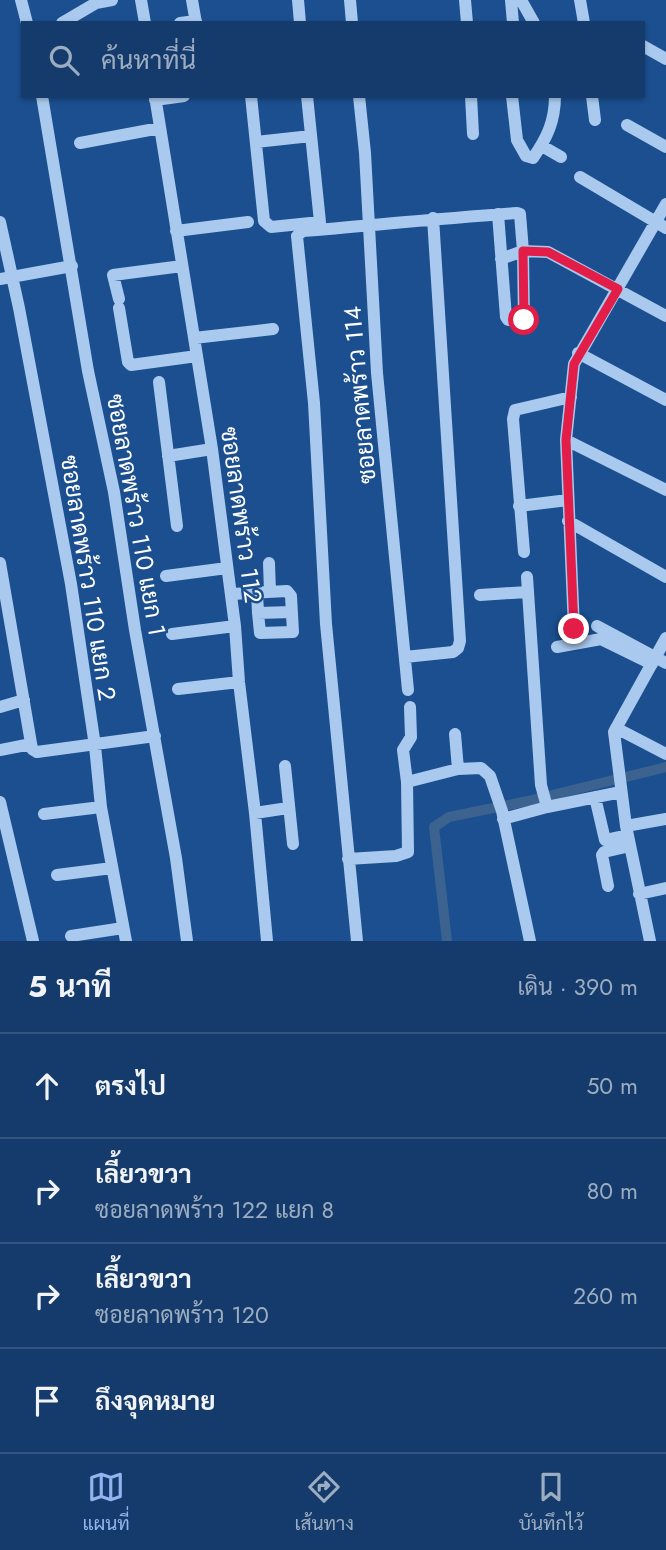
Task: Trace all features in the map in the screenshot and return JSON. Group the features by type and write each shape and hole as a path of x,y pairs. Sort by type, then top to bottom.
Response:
{"street":[{"path":"21,0 26,21"},
{"path":"65,21 96,3 112,0"},
{"path":"141,0 145,21"},
{"path":"192,0 196,21"},
{"path":"298,0 300,21"},
{"path":"350,0 352,21"},
{"path":"465,0 467,21"},
{"path":"511,0 513,21"},
{"path":"521,0 533,21"},
{"path":"580,0 584,21"},
{"path":"645,47 666,58"},
{"name":"ซอยลาดพร้าว 110 แยก 1","path":"42,98 88,371 114,492 135,629 176,858 187,941"},
{"name":"ซอยลาดพร้าว 112","path":"155,98 212,449 256,813 267,941"},
{"path":"251,98 265,224 272,227 321,226 498,214 520,214 524,320 508,320 506,317 498,214"},
{"path":"307,98 321,226"},
{"name":"ซอยลาดพร้าว 114","path":"359,98 377,373 408,690"},
{"path":"471,98 473,134"},
{"path":"512,98 517,140 526,156 533,158 542,146 555,114 555,98"},
{"path":"592,98 595,120"},
{"path":"627,125 666,147"},
{"path":"80,143 160,128"},
{"path":"256,142 311,136"},
{"path":"542,146 561,157"},
{"path":"580,177 661,225"},
{"path":"574,629 566,440 574,364 578,353 618,289 661,225 666,204"},
{"path":"405,657 453,652 458,649 460,641 433,218"},
{"name":"ซอยลาดพร้าว 110 แยก 2","path":"0,222 6,278 71,584 95,746 101,807 126,941"},
{"path":"176,230 248,222"},
{"path":"321,226 303,231 297,236 314,403 326,624 357,941"},
{"path":"501,258 523,251 548,252 666,317"},
{"path":"6,278 72,266"},
{"path":"182,266 113,275 128,362 131,365 197,356"},
{"path":"194,338 273,329"},
{"path":"578,353 666,400"},
{"path":"159,382 177,526"},
{"path":"524,552 513,419 515,410 571,397"},
{"path":"566,440 666,490"},
{"path":"168,456 212,449"},
{"path":"519,506 568,500"},
{"path":"568,521 666,577"},
{"path":"0,563 32,750 37,752 95,746 155,736"},
{"path":"230,594 263,592 290,592 294,629 290,633 260,633 258,613 263,592 269,563"},
{"path":"166,576 227,568"},
{"path":"527,577 541,785 547,804"},
{"path":"480,595 527,592"},
{"path":"258,613 292,612"},
{"path":"172,634 235,626"},
{"path":"597,626 658,661"},
{"path":"650,941 628,836 614,732 658,661 666,638"},
{"path":"557,647 601,639 658,661"},
{"path":"178,689 239,682"},
{"path":"0,707 24,700"},
{"path":"348,859 396,856 408,852 407,782 402,751 411,737 410,707"},
{"path":"616,728 666,754"},
{"path":"454,734 458,769"},
{"path":"0,750 31,744"},
{"path":"285,766 293,844"},
{"path":"407,782 458,769 486,770 497,794 530,941"},
{"path":"502,815 547,804 595,797 619,781"},
{"path":"595,797 605,840 628,836"},
{"path":"0,802 33,941"},
{"path":"44,814 101,807"},
{"path":"256,813 288,808"},
{"path":"608,886 602,855 604,852 628,836 666,818"},
{"path":"57,875 112,868"},
{"path":"639,894 666,888"},
{"path":"71,936 123,928"}],"waterway":[{"path":"447,941 434,827 449,817 528,801 666,767"}],"route":[{"path":"524,320 523,251 548,252 618,289 578,353 574,364 566,440 574,629"}]}
